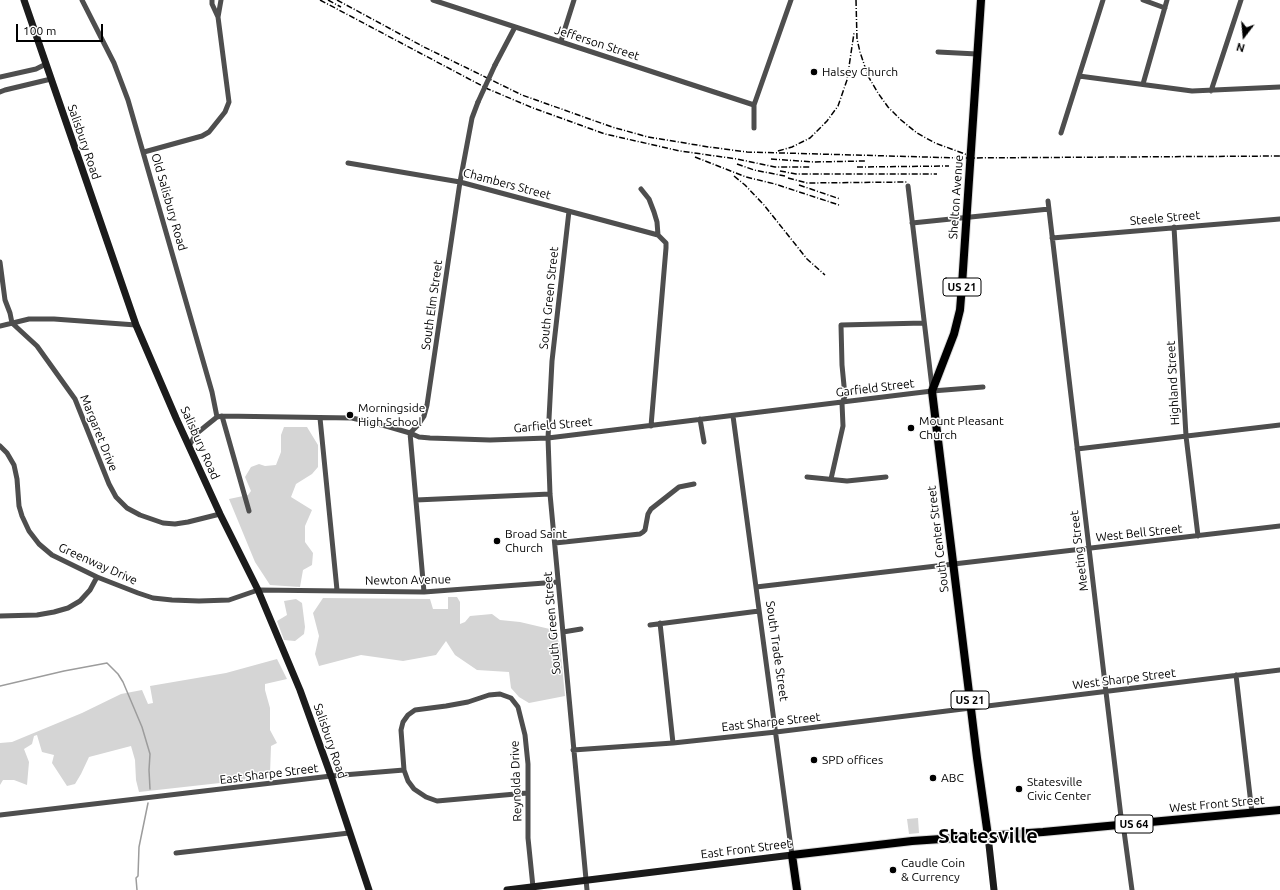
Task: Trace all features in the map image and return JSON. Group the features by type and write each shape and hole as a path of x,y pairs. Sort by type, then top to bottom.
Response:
{"main road":[{"name":"Shelton Avenue","path":"932,391 954,334 960,310 981,0"},
{"name":"South Center Street","path":"932,391 970,708 988,836"},
{"name":"West Front Street","path":"988,836 1280,810"},
{"name":"East Front Street","path":"792,855 912,841 988,836"},
{"name":"South Trade Street","path":"792,855 797,890"}],"street":[{"name":"Salisbury Road","path":"24,0 136,325 189,446 220,514 258,590 282,646 331,776 369,890"},
{"name":"Old Salisbury Road","path":"82,0 121,80 128,100 210,385 249,511"},
{"path":"212,0 212,4 218,17"},
{"path":"144,152 202,136 209,132 225,112 229,102 218,17 221,0"},
{"name":"Jefferson Street","path":"433,0 754,105"},
{"path":"561,41 574,0"},
{"path":"754,128 754,105 791,0"},
{"path":"1062,132 1103,0"},
{"path":"1143,0 1165,8"},
{"path":"1143,84 1168,0"},
{"path":"1211,91 1241,0"},
{"name":"South Elm Street","path":"410,432 421,421 427,405 460,182 472,118 495,66 515,27"},
{"path":"938,52 977,54"},
{"path":"0,78 36,69 46,64"},
{"path":"1079,76 1184,91 1280,87"},
{"path":"0,92 51,79"},
{"name":"Chambers Street","path":"348,163 460,182 658,235"},
{"name":"South Center Street","path":"908,186 932,391"},
{"path":"641,189 649,199 654,212 657,222 658,235 666,243 650,426"},
{"name":"Meeting Street","path":"1048,201 1122,825 1132,890"},
{"path":"912,223 1049,209"},
{"name":"South Green Street","path":"569,211 552,361 548,438 550,494 587,890"},
{"name":"Steele Street","path":"1052,238 1280,219"},
{"name":"Highland Street","path":"1174,227 1186,436 1198,536"},
{"path":"0,262 5,300 12,323"},
{"path":"0,326 29,319 136,325"},
{"name":"Margaret Drive","path":"12,323 37,346 75,398 109,484 116,497 127,508 140,515 163,523 175,524 220,514"},
{"path":"830,479 843,426 842,403 845,396 842,365 841,326 924,323"},
{"name":"Garfield Street","path":"220,416 341,418 362,420 410,432 419,437 430,438 490,440 548,438 932,391 983,388"},
{"path":"189,446 196,434 220,416"},
{"name":"South Trade Street","path":"733,416 792,855"},
{"path":"320,418 337,590"},
{"path":"700,419 704,442"},
{"path":"1077,449 1280,425"},
{"path":"410,432 424,592"},
{"name":"Greenway Drive","path":"0,446 7,453 14,465 17,479 19,506 29,531 39,544 52,555 97,577 154,598 199,601 229,600 258,590"},
{"path":"807,477 847,481 886,477"},
{"path":"555,543 640,534 645,530 648,514 651,509 679,487 694,484"},
{"path":"416,500 550,494"},
{"name":"West Bell Street","path":"756,587 1280,526"},
{"path":"0,616 37,614 54,612 68,608 80,600 90,590 97,577"},
{"name":"Newton Avenue","path":"258,590 424,592 558,582"},
{"path":"650,625 759,611"},
{"path":"660,623 673,743"},
{"path":"563,632 581,629"},
{"name":"West Sharpe Street","path":"970,708 1280,670"},
{"path":"1236,676 1252,813"},
{"name":"Reynolda Drive","path":"404,770 401,730 403,722 408,715 415,710 468,702 489,695 500,694 511,698 518,707 526,743 528,764 528,838 533,887"},
{"name":"East Sharpe Street","path":"573,750 673,743 970,708"},
{"path":"404,770 408,781 416,790 426,797 437,800 527,793"},
{"name":"East Sharpe Street","path":"0,815 331,776 404,770"},
{"path":"176,853 350,833"},
{"name":"South Center Street","path":"988,836 994,890"},
{"name":"East Front Street","path":"507,890 792,855"}],"shaded area":[{"path":"284,427 307,427 318,445 318,467 312,474 296,484 291,497 312,510 305,526 305,542 313,553 312,565 303,570 300,587 270,585 255,562 229,499 248,495 251,491 245,477 251,467 259,464 265,466 276,465 281,452 281,435"},
{"path":"448,597 457,597 460,602 460,624 465,622 470,616 492,614 500,620 520,622 554,630 560,645 565,696 529,703 519,697 511,688 509,672 477,670 455,655 446,641 436,655 403,661 361,655 319,666 315,654 319,636 313,613 323,598 430,599 433,609 448,609"},
{"path":"296,599 302,603 305,627 304,634 295,641 284,640 277,621 287,615 284,601"},
{"path":"277,659 287,679 265,684 265,690 270,708 270,730 277,743 271,746 270,774 247,780 139,792 136,780 135,760 131,746 89,757 75,784 67,786 52,763 54,755 42,752 37,735 34,736 32,744 24,749 29,762 27,785 14,780 3,780 0,785 0,743 12,742 82,713 121,694 142,690 148,704 153,703 150,686 226,673"},
{"path":"918,818 919,833 909,834 907,819"}],"waterway":[{"path":"0,686 64,671 107,663 118,674 123,682 142,727 150,754 150,789"},
{"path":"137,890 136,878 138,876 139,847 148,803"}],"railway":[{"path":"320,0 488,89 533,108 605,134 680,151 737,159 775,167 811,167"},
{"path":"328,0 341,7"},
{"path":"337,0 424,47 522,95 612,127 648,137 747,152 961,158 1280,156"},
{"path":"856,0 857,39 860,52 868,76 888,107 917,133 935,143 969,155"},
{"path":"778,151 792,147 810,138 827,121 838,106 847,80 854,33"},
{"path":"695,157 746,177 775,184 839,205"},
{"path":"771,159 814,162 865,161"},
{"path":"737,164 754,170 785,176"},
{"path":"857,167 949,166"},
{"path":"780,171 796,174 937,174"},
{"path":"734,176 764,205 807,259 825,275"},
{"path":"788,178 807,183 907,182"},
{"path":"799,185 840,199"}],"place":[{"name":"Halsey Church","path":"814,72"},
{"name":"Morningside High School","path":"350,415"},
{"name":"Mount Pleasant Church","path":"911,428"},
{"name":"Broad Saint Church","path":"497,541"},
{"name":"SPD offices","path":"814,760"},
{"name":"ABC","path":"933,778"},
{"name":"Statesville Civic Center","path":"1019,789"},
{"name":"Caudle Coin & Currency","path":"893,870"}],"district":[{"name":"Statesville","path":"988,836"}]}
